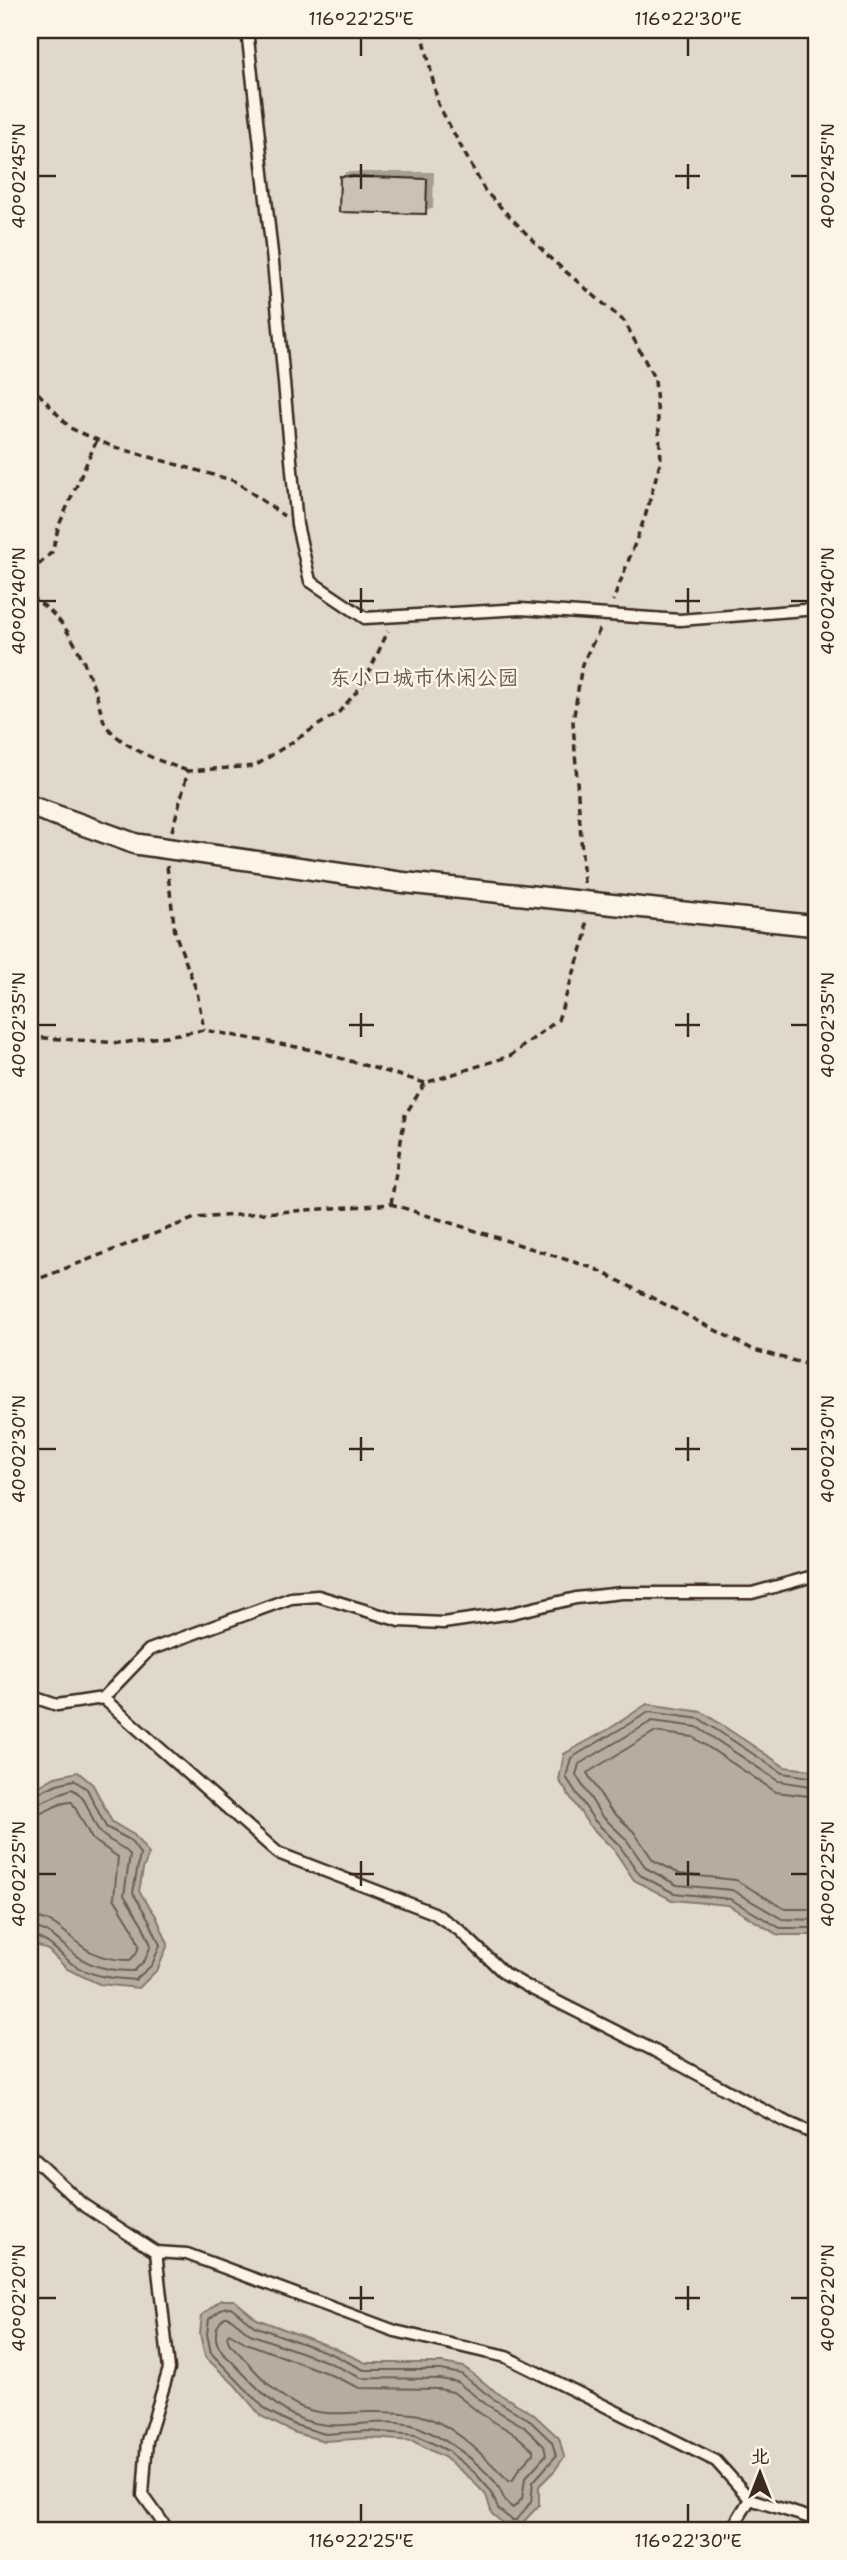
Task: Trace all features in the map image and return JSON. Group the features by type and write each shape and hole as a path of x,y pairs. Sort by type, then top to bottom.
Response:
{"street":[{"path":"30,807 136,844 167,849 400,882 817,926"}],"lane":[{"path":"247,30 273,262 297,525 310,580 365,618 521,609 680,620 817,609"},
{"path":"30,1696 57,1705 103,1698 149,1650 292,1598 318,1596 400,1621 443,1623 512,1613 576,1598 622,1593 752,1593 817,1574"},
{"path":"103,1698 278,1853 434,1913 459,1930 505,1973 521,1983 782,2120 817,2135"},
{"path":"30,2155 82,2204 156,2252 187,2254 395,2331 506,2357 716,2461 750,2499 814,2520 812,2530"},
{"path":"156,2252 169,2369 147,2441 143,2495 168,2530"},
{"path":"731,2530 750,2499"}],"path":[{"path":"30,59 39,30"},
{"path":"30,384 70,428 97,440 235,481 297,525"},
{"path":"30,573 52,552 59,525 97,440"},
{"path":"30,597 47,606 73,639 88,669 107,727 145,757 188,771 255,766 339,712 364,683 395,616"},
{"path":"188,771 167,849 167,878 176,933 197,992 204,1030"},
{"path":"30,1037 122,1043 204,1030 313,1050 425,1083"},
{"path":"30,1280 195,1218 391,1204 596,1269 754,1350 817,1367"}],"green space":[{"name":"东小口城市休闲公园","path":"30,30 817,30 817,2530 30,2530"}],"water":[{"path":"647,1704 702,1712 785,1767 817,1771 817,1935 778,1935 728,1905 672,1900 634,1880 614,1850 589,1825 559,1780 564,1754"},
{"path":"78,1772 93,1785 112,1822 134,1835 149,1854 139,1891 156,1916 168,1944 158,1969 139,1988 99,1984 67,1969 48,1950 30,1942 30,1791 55,1777"},
{"path":"221,2300 234,2300 257,2319 366,2363 442,2363 464,2367 496,2392 532,2413 559,2438 564,2457 539,2486 539,2505 516,2530 511,2530 492,2514 486,2495 470,2478 444,2457 413,2441 369,2438 324,2441 293,2432 261,2416 234,2384 205,2357 200,2334 202,2315"}],"building":[{"path":"340,176 427,179 426,214 339,212"}]}
